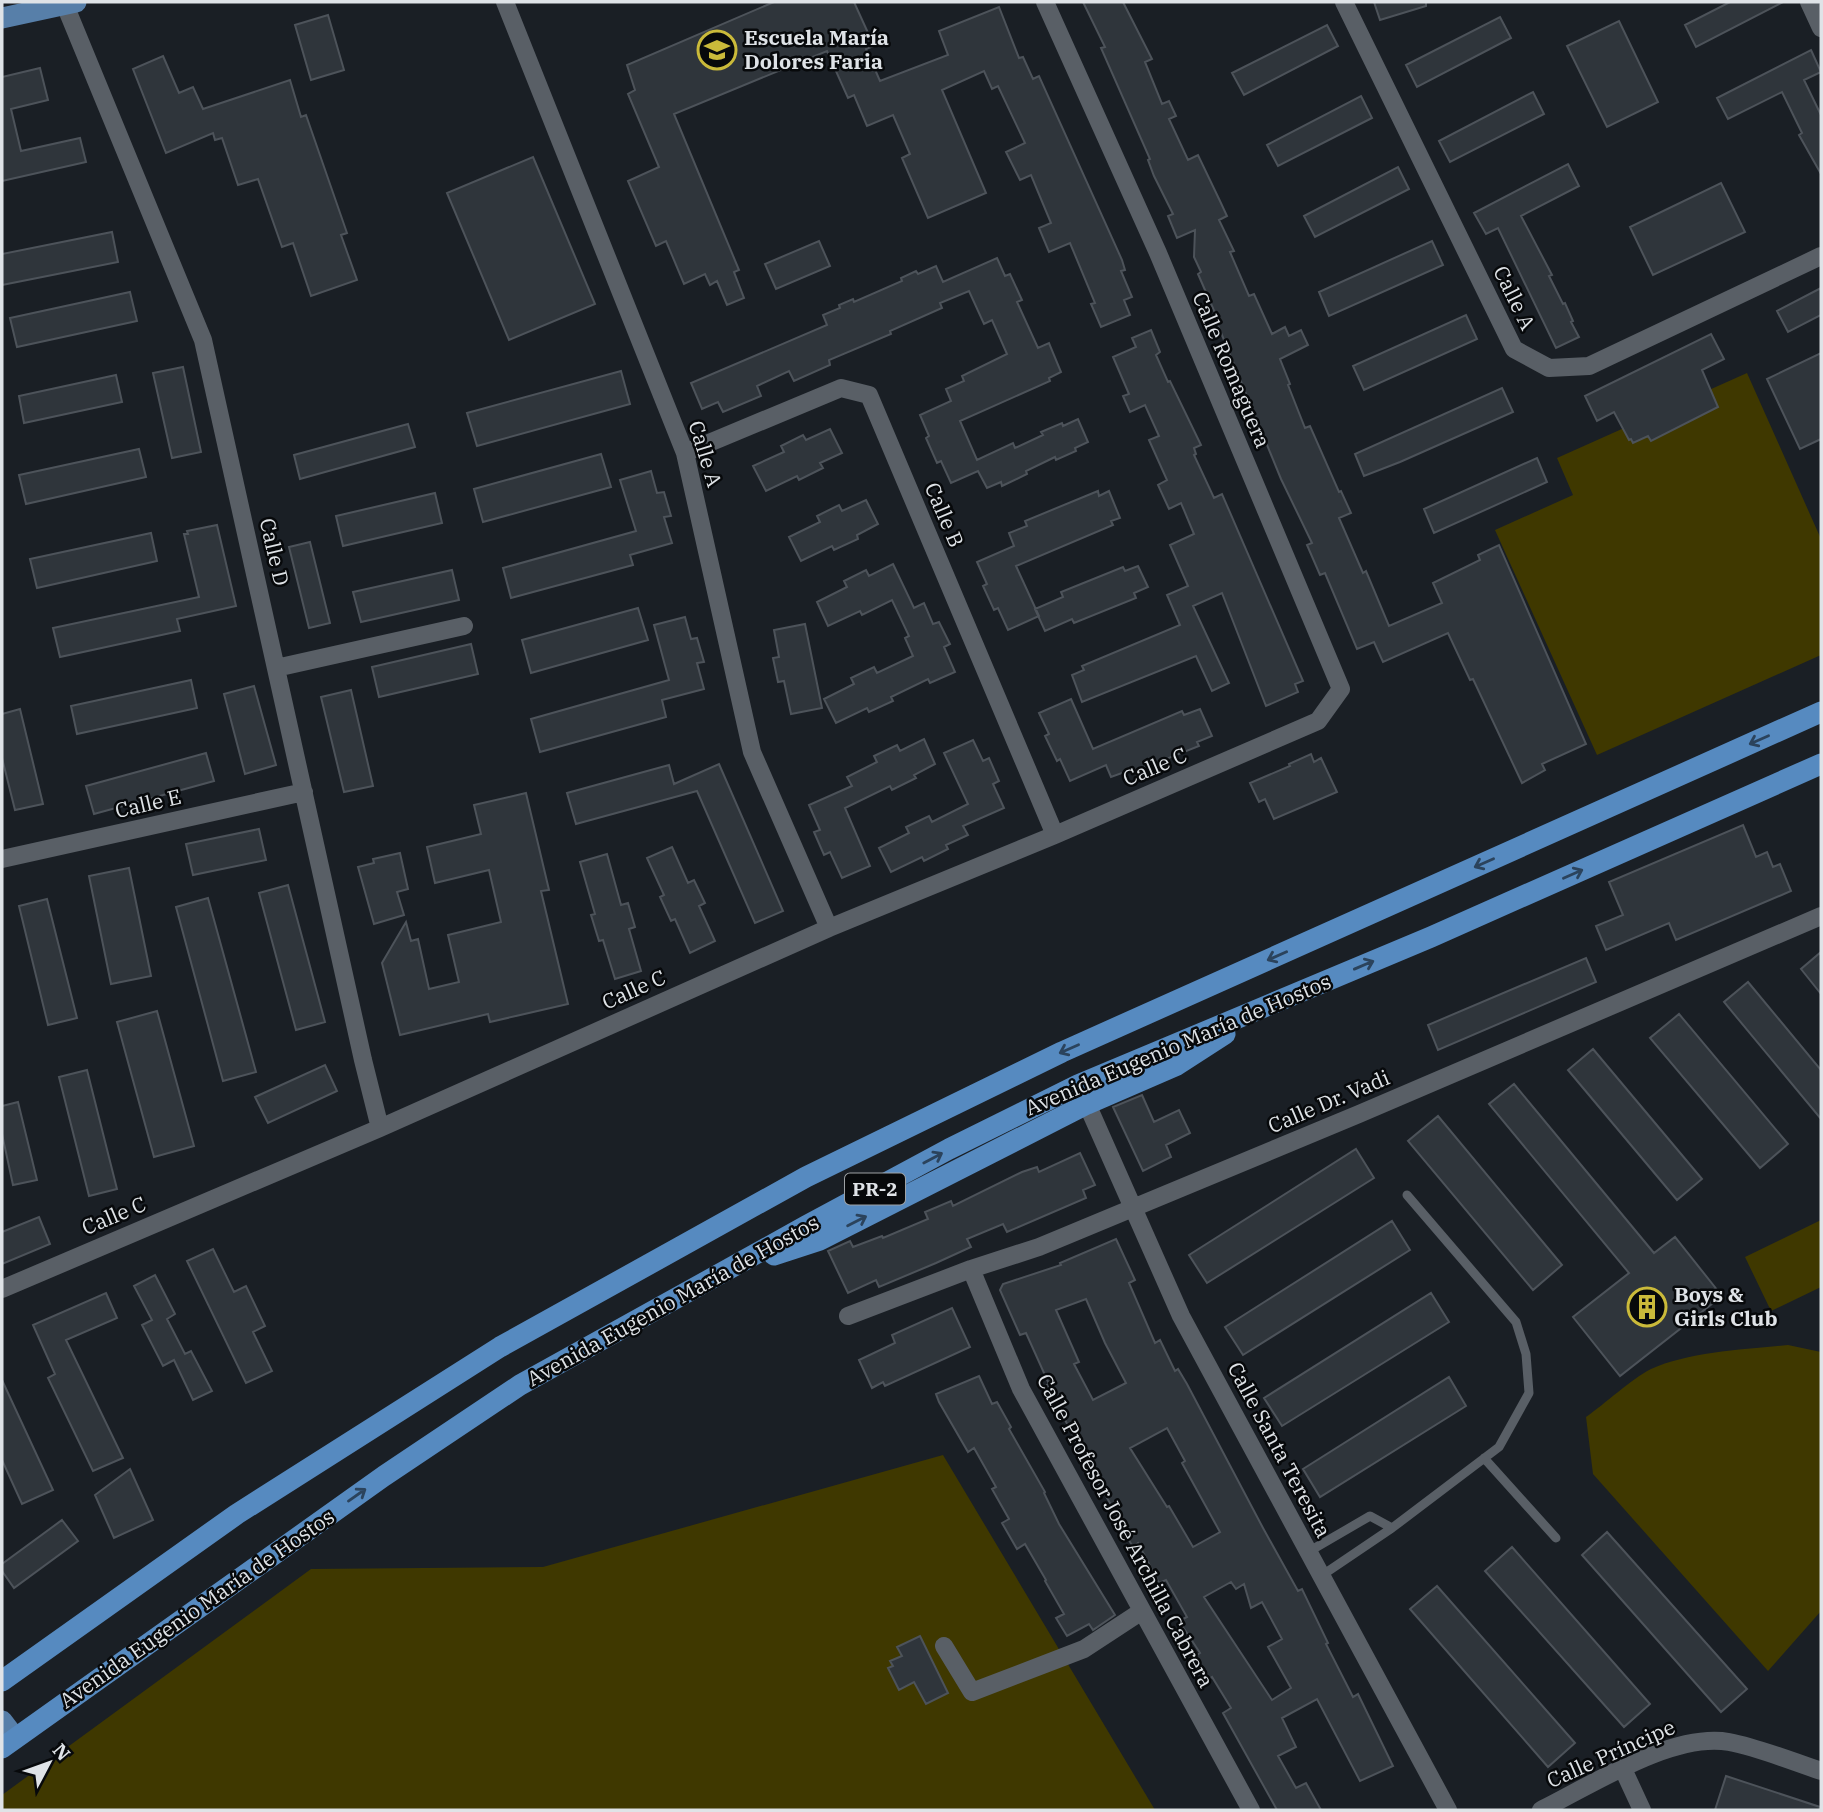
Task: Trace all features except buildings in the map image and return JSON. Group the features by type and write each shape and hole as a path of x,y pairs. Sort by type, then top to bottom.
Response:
{"highway":[{"name":"Avenida Eugenio María de Hostos","path":"2,1681 237,1514 500,1347 806,1177 1062,1052 1821,712"},
{"name":"Avenida Eugenio María de Hostos","path":"8,1743 373,1483 520,1385 949,1149 1066,1091 1431,937 1821,764"},
{"path":"725,1271 820,1240 1087,1104 1177,1065 1282,1000"}],"main road":[{"path":"2,18 71,3"},
{"path":"2,1721 8,1743"}],"street":[{"name":"Calle A","path":"505,2 685,453 752,752 829,928"},
{"name":"Calle Romaguera","path":"1045,2 1157,253 1341,689 1318,721 1285,736"},
{"name":"Calle A","path":"1344,2 1514,349 1549,368 1589,366 1821,256"},
{"path":"1809,2 1821,28"},
{"name":"Calle D","path":"71,3 203,340 380,1128"},
{"name":"Calle B","path":"685,453 841,388 869,396 1055,835"},
{"path":"276,668 464,626"},
{"name":"Calle C","path":"2,1289 380,1128 829,928 1285,736"},
{"name":"Calle E","path":"2,859 304,792"},
{"name":"Calle Dr. Vadi","path":"848,1316 971,1269 1039,1247 1359,1114 1821,916"},
{"name":"Calle Santa Teresita","path":"1087,1104 1181,1316 1448,1810"},
{"name":"Calle Profesor José Archilla Cabrera","path":"971,1269 1021,1389 1251,1810"},
{"path":"944,1646 972,1692 1084,1649 1142,1611"},
{"name":"Calle Príncipe","path":"1541,1810 1623,1769 1682,1744 1729,1742 1821,1771"},
{"path":"1623,1769 1643,1810"}],"lane":[{"path":"1321,1576 1392,1528 1499,1447 1529,1393 1526,1354 1516,1322 1408,1195"},
{"path":"1484,1458 1556,1538"},
{"path":"1308,1552 1370,1516 1392,1528"}],"shaded area":[{"path":"1747,373 1821,539 1821,655 1597,755 1495,530 1573,495 1557,458"},
{"path":"1821,1220 1821,1287 1771,1311 1745,1257"},
{"path":"1788,1345 1821,1352 1821,1611 1768,1671 1593,1474 1586,1417 1635,1379 1666,1363 1718,1352"},
{"path":"943,1455 1155,1810 2,1810 2,1795 311,1569 543,1567"}],"place":[{"name":"Escuela María Dolores Faria","path":"717,50"},
{"name":"Boys & Girls Club","path":"1647,1307"}]}
